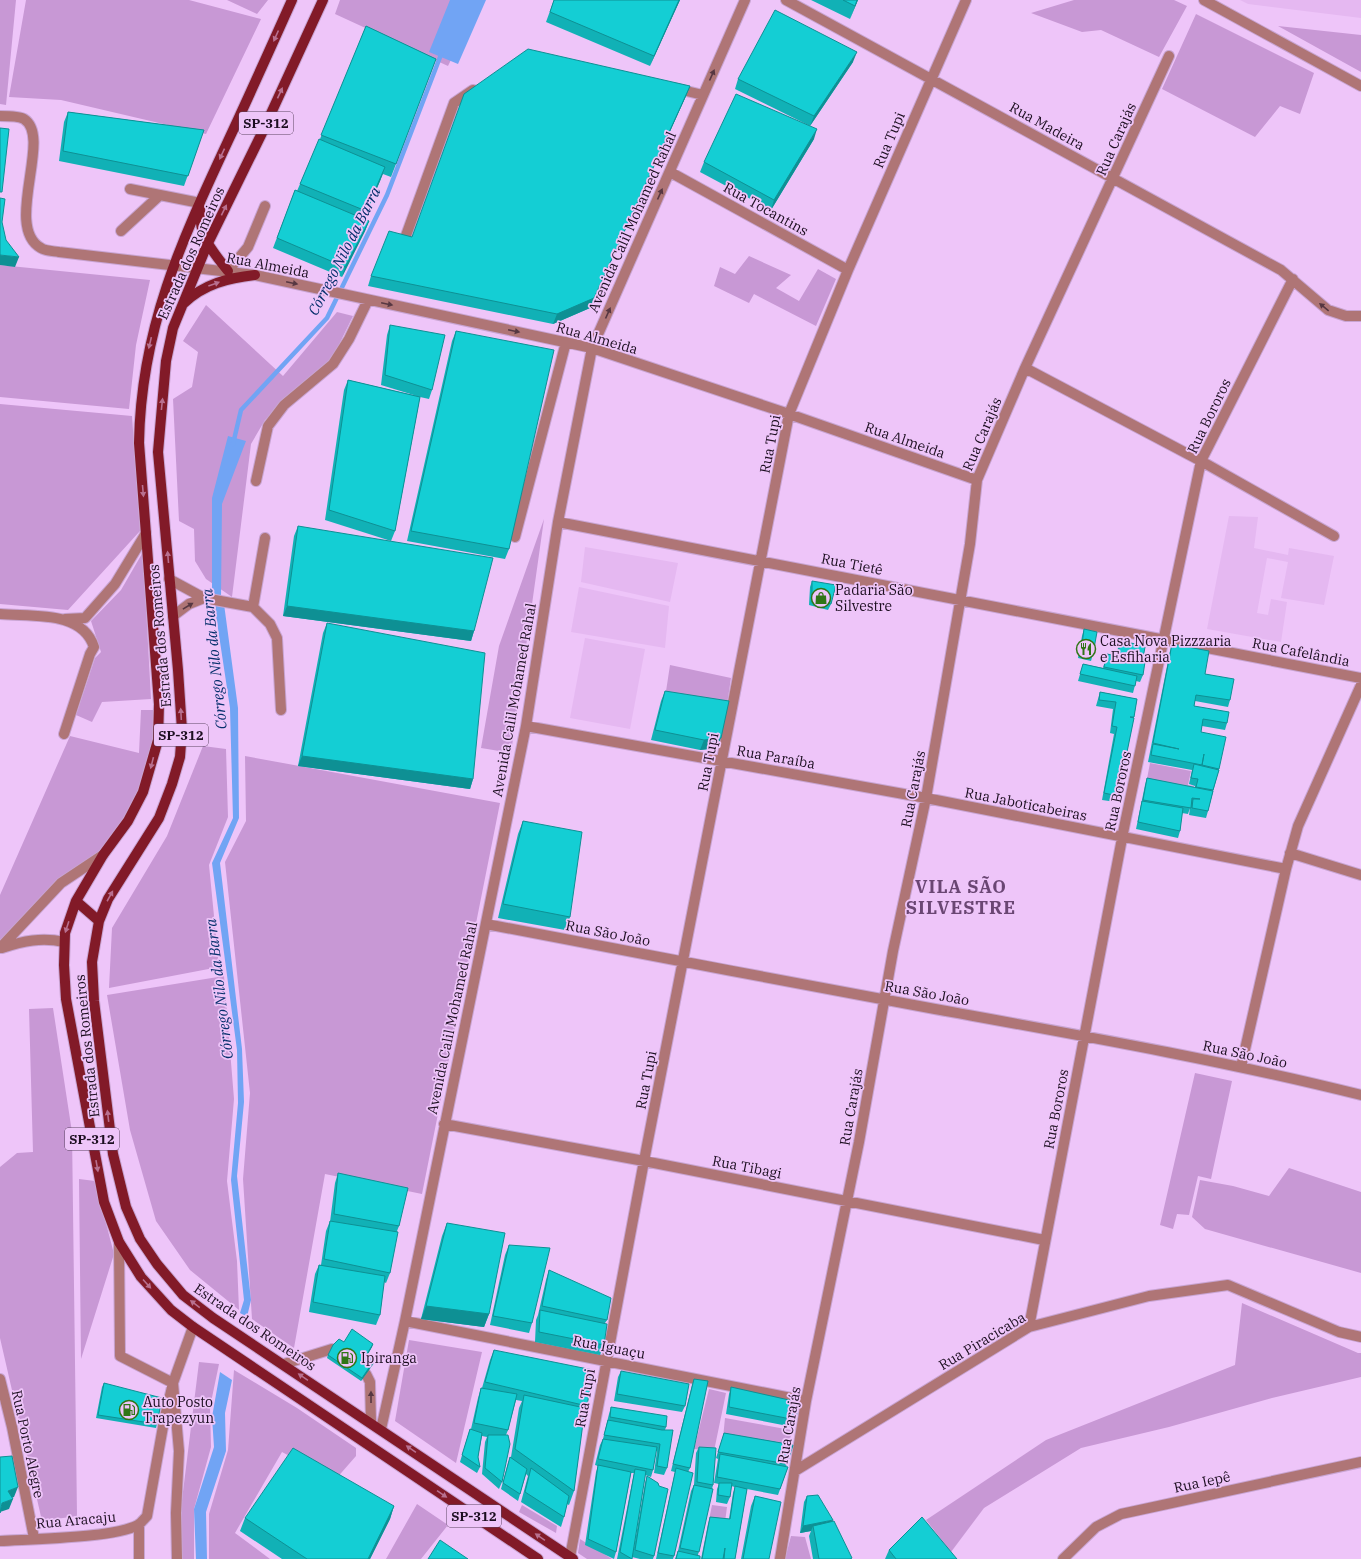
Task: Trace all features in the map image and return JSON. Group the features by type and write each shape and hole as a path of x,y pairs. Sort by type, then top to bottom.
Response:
{"main road":[{"name":"Estrada dos Romeiros","path":"292,0 200,203 174,266 155,321 147,357 140,402 139,452 160,704 158,740 143,792 128,821 103,854 76,901 65,932 64,942 68,1006 104,1202 119,1242 141,1277 170,1310 193,1327 538,1559"},
{"name":"Estrada dos Romeiros","path":"323,0 262,133 207,245 173,328 166,361 158,452 182,730 180,757 172,784 159,818 108,899 99,921 92,962 93,994 113,1154 126,1207 140,1239 157,1264 183,1295 213,1318 371,1422 572,1558"},
{"path":"200,203 200,222 207,245 228,271"},
{"path":"182,306 194,294 207,287 231,278 255,275"},
{"path":"76,901 99,921"}],"street":[{"name":"Avenida Calil Mohamed Rahal","path":"381,1429 405,1321 526,726 558,522 592,348 746,0"},
{"name":"Rua Madeira","path":"786,0 1282,270 1328,310 1346,316 1361,316"},
{"name":"Rua Tupi","path":"572,1558 606,1361 762,561 789,414 848,270 966,0"},
{"path":"1204,0 1356,83"},
{"name":"Rua Carajás","path":"780,1559 806,1401 859,1142 884,999 926,798 970,544 976,480 1025,368 1169,56"},
{"path":"404,241 454,103 479,86"},
{"path":"666,86 704,95"},
{"name":"Rua Almeida","path":"0,116 23,119 32,127 34,139 26,213 27,227 31,238 41,248 59,252 255,275 592,348 789,414 976,480"},
{"name":"Rua Tocantins","path":"670,172 848,270"},
{"path":"130,189 200,203"},
{"path":"121,232 160,194"},
{"path":"228,271 248,247 265,206"},
{"name":"Rua Bororos","path":"1029,1327 1044,1240 1123,837 1201,461 1293,280"},
{"path":"256,481 268,426 284,404 333,364 349,339 368,300"},
{"path":"515,537 566,342"},
{"path":"1025,368 1201,461 1334,536"},
{"name":"Rua Tietê","path":"558,522 1164,640"},
{"path":"0,614 65,619 85,618 115,584 146,533"},
{"path":"253,607 265,538"},
{"path":"170,579 207,598 253,607 270,624 277,638 281,710"},
{"path":"173,616 190,604 207,598"},
{"path":"64,734 90,654 94,647 86,631 65,619"},
{"name":"Rua Cafelândia","path":"1164,640 1361,678"},
{"path":"1241,1068 1286,869 1298,826 1361,685"},
{"name":"Rua Paraíba","path":"526,726 926,798"},
{"name":"Rua Jaboticabeiras","path":"926,798 1286,869"},
{"path":"0,948 61,883 103,854"},
{"path":"1290,854 1361,874"},
{"name":"Rua São João","path":"486,924 1084,1036 1241,1068 1361,1096"},
{"path":"0,948 22,941 38,939 64,942"},
{"name":"Rua Tibagi","path":"444,1124 644,1161 1044,1240"},
{"path":"119,1242 120,1356 174,1383"},
{"name":"Rua Piracicaba","path":"795,1471 1029,1327 1149,1296 1228,1285 1339,1332 1361,1337"},
{"name":"Rua Iguaçu","path":"405,1321 806,1401"},
{"path":"139,1559 139,1524 146,1516 149,1506 164,1421 174,1383 193,1327"},
{"path":"284,1364 332,1349"},
{"path":"366,1374 370,1382 371,1422"},
{"name":"Rua Porto Alegre","path":"0,1379 12,1427 34,1538"},
{"path":"174,1383 179,1451 176,1513 177,1559"},
{"name":"Rua Iepê","path":"1063,1559 1096,1527 1121,1514 1361,1462"},
{"name":"Rua Aracaju","path":"0,1541 90,1535 124,1530 139,1524"}],"shaded area":[{"path":"0,0 16,0 6,105 0,104"},
{"path":"26,0 189,0 261,19 206,134 61,100 9,97"},
{"path":"227,0 268,0 257,14"},
{"path":"340,0 480,0 448,66 335,14"},
{"path":"1074,0 1174,0 1187,6 1159,57 1101,30 1082,32 1031,13"},
{"path":"1240,0 1361,0 1361,18 1248,4"},
{"path":"1196,14 1314,73 1300,114 1280,106 1255,137 1162,89"},
{"path":"1278,26 1361,35 1361,72"},
{"path":"749,256 791,275 776,288 799,301 818,269 836,279 816,326 754,294 749,303 714,286 720,267 735,274"},
{"path":"0,265 150,280 136,345 129,409 0,397"},
{"path":"206,305 283,376 337,312 353,316 332,359 265,420 251,444 232,597 206,579 195,561 194,529 179,521 173,399 192,387 198,352 183,341"},
{"path":"0,404 132,416 140,531 68,610 0,604"},
{"path":"1229,516 1258,517 1254,548 1288,555 1289,548 1334,556 1324,605 1281,598 1288,562 1267,558 1257,613 1268,615 1271,599 1287,602 1281,642 1207,629"},
{"path":"544,519 511,753 481,748 499,646"},
{"path":"585,547 678,563 670,602 581,582"},
{"path":"143,552 151,699 102,702 92,722 76,715 95,658 101,652 91,621 121,590"},
{"path":"579,587 669,606 665,648 571,632"},
{"path":"585,638 645,649 630,729 570,718"},
{"path":"670,665 731,678 726,711 665,698"},
{"path":"141,710 154,710 154,740 141,786 123,820 99,853 60,877 0,941 0,895 70,736 139,753"},
{"path":"203,746 226,749 228,817 209,865 219,967 109,988 112,928 167,836"},
{"path":"245,756 500,803 422,1194 325,1174 294,1348 252,1319 243,1179 250,1093 225,862 246,821"},
{"path":"1150,763 1191,771 1188,785 1194,786 1192,793 1146,784"},
{"path":"224,976 234,1099 227,1181 237,1261 239,1310 190,1270 156,1221 130,1130 107,995"},
{"path":"53,1008 72,1132 77,1516 42,1521 0,1338 0,1167 17,1153 33,1152 29,1009"},
{"path":"1195,1073 1232,1081 1211,1179 1198,1176 1189,1215 1177,1214 1173,1229 1160,1225"},
{"path":"1289,1168 1361,1192 1361,1273 1205,1229 1192,1217 1200,1180 1233,1186 1269,1196"},
{"path":"79,1179 95,1181 114,1254 81,1359"},
{"path":"1242,1303 1361,1353 1361,1377 1272,1398 1169,1427 1081,1448 984,1508 951,1552 926,1520 1046,1440 1235,1365"},
{"path":"409,1340 482,1352 456,1463 395,1421"},
{"path":"199,1362 219,1364 210,1407 211,1447 194,1509 194,1559 182,1559 180,1516"},
{"path":"234,1370 297,1408 356,1448 356,1456 335,1480 282,1452 235,1533 270,1559 209,1559 209,1514 228,1450"},
{"path":"709,1389 726,1393 714,1451 694,1449"},
{"path":"725,1418 791,1430 790,1449 723,1438"},
{"path":"417,1504 448,1525 421,1559 386,1559"},
{"path":"522,1505 557,1526 556,1533 519,1512"},
{"path":"712,1505 727,1507 725,1522 709,1520"},
{"path":"791,1536 805,1537 811,1559 785,1559"},
{"path":"580,1539 612,1559 587,1559 578,1553"}],"water":[{"path":"450,0 486,0 458,64 429,52"},
{"path":"228,436 246,441 222,504 221,597 212,595 212,498"},
{"path":"214,602 224,604 238,708 239,818 220,863 242,1049 244,1102 237,1176 251,1300 247,1317 240,1313 244,1300 231,1180 238,1103 237,1050 212,863 233,818 230,708"},
{"path":"220,1372 232,1380 225,1413 226,1451 206,1512 207,1559 196,1559 194,1509 214,1447 212,1417"}],"building":[{"path":"554,0 679,0 654,56 550,12"},
{"path":"843,0 857,0 855,6"},
{"path":"775,10 857,52 814,116 738,79"},
{"path":"366,26 436,59 396,164 321,135"},
{"path":"528,49 690,86 594,298 557,314 371,276 389,231 412,237 464,94"},
{"path":"736,94 817,129 774,200 704,162"},
{"path":"68,112 204,130 188,176 63,151"},
{"path":"0,128 9,129 2,192 0,192"},
{"path":"319,139 385,167 366,211 300,184"},
{"path":"295,190 369,221 345,267 277,238"},
{"path":"0,198 5,199 2,222 6,240 19,257 0,255"},
{"path":"390,325 445,335 432,390 385,375"},
{"path":"456,331 554,350 509,549 411,531"},
{"path":"348,380 420,397 395,531 329,510"},
{"path":"298,526 493,558 474,631 287,606"},
{"path":"812,581 836,585 831,604 812,598"},
{"path":"327,623 485,653 473,779 302,756"},
{"path":"1084,629 1097,632 1093,654 1081,652"},
{"path":"1121,640 1145,647 1143,658 1118,653"},
{"path":"1172,644 1209,651 1205,674 1234,679 1230,700 1196,695 1194,706 1229,712 1227,723 1203,719 1201,732 1226,737 1219,769 1151,755 1153,744 1179,749 1153,743"},
{"path":"1107,654 1145,662 1143,675 1104,667"},
{"path":"1083,664 1137,676 1135,686 1080,674"},
{"path":"665,691 729,701 721,738 704,740 655,730"},
{"path":"1100,692 1137,699 1134,717 1130,717 1134,718 1118,796 1104,793 1117,727 1112,726 1116,702 1099,700"},
{"path":"1194,764 1219,770 1213,790 1196,787 1198,779 1191,778"},
{"path":"1147,778 1213,791 1208,811 1192,808 1193,799 1200,799 1192,798 1191,808 1143,800"},
{"path":"1142,801 1183,808 1180,831 1138,822"},
{"path":"523,821 582,832 570,917 503,904"},
{"path":"338,1173 408,1188 399,1226 334,1214"},
{"path":"330,1221 398,1232 390,1273 324,1259"},
{"path":"447,1223 505,1233 489,1314 426,1306"},
{"path":"509,1245 550,1248 532,1323 493,1316"},
{"path":"319,1265 385,1276 380,1315 313,1302"},
{"path":"549,1270 611,1298 607,1320 542,1306"},
{"path":"540,1310 607,1324 604,1345 539,1332"},
{"name":"Ipiranga","path":"352,1329 373,1344 367,1354 375,1359 362,1378 328,1355 333,1345 339,1339 344,1342"},
{"path":"494,1350 593,1370 587,1406 485,1382"},
{"path":"621,1371 689,1384 685,1406 617,1394"},
{"path":"694,1379 708,1381 690,1468 673,1464"},
{"name":"Auto Posto Trapezyun","path":"104,1383 162,1398 157,1424 98,1415"},
{"path":"731,1387 798,1402 796,1420 729,1407"},
{"path":"481,1388 517,1394 508,1430 474,1423"},
{"path":"524,1395 585,1408 574,1491 515,1449"},
{"path":"611,1407 667,1416 666,1427 610,1417"},
{"path":"608,1420 662,1430 673,1430 667,1468 657,1466 660,1444 604,1435"},
{"path":"470,1429 482,1433 478,1457 480,1467 462,1455"},
{"path":"724,1433 793,1445 787,1464 718,1452"},
{"path":"488,1435 508,1435 510,1444 502,1482 485,1468"},
{"path":"603,1439 657,1447 653,1470 598,1459"},
{"path":"699,1447 716,1448 713,1485 697,1482"},
{"path":"293,1448 394,1506 368,1559 307,1559 245,1518"},
{"path":"720,1454 788,1467 780,1489 717,1477"},
{"path":"12,1456 18,1487 8,1491 13,1499 2,1503 0,1513 0,1457"},
{"path":"510,1457 527,1469 520,1494 503,1483"},
{"path":"598,1465 631,1472 616,1552 588,1539"},
{"path":"531,1468 569,1496 564,1517 525,1492"},
{"path":"676,1468 693,1473 674,1556 658,1553"},
{"path":"635,1469 646,1471 632,1559 620,1552"},
{"path":"647,1476 658,1483 659,1486 668,1489 654,1556 635,1550"},
{"path":"719,1483 732,1483 730,1497 718,1495"},
{"path":"694,1485 713,1489 699,1552 680,1548"},
{"path":"735,1486 747,1489 735,1559 724,1559 725,1548 723,1559 702,1559 710,1517 730,1519"},
{"path":"818,1495 833,1520 803,1526 807,1496"},
{"path":"755,1496 781,1502 769,1559 743,1559"},
{"path":"922,1517 957,1559 896,1559 889,1550"},
{"path":"834,1521 852,1558 850,1559 819,1559 813,1526"},
{"path":"440,1540 468,1559 428,1559"},
{"path":"678,1551 700,1556 700,1559 676,1559"}],"waterway":[{"name":"Córrego Nilo da Barra","path":"233,444 241,410 327,318 387,195 442,52"}],"place":[{"name":"Padaria São Silvestre","path":"821,598"},
{"name":"Casa Nova Pizzzaria e Esfiharia","path":"1086,649"},
{"name":"Ipiranga","path":"347,1358"},
{"name":"Auto Posto Trapezyun","path":"129,1410"}],"district":[{"name":"VILA SÃO SILVESTRE","path":"961,896"}]}
